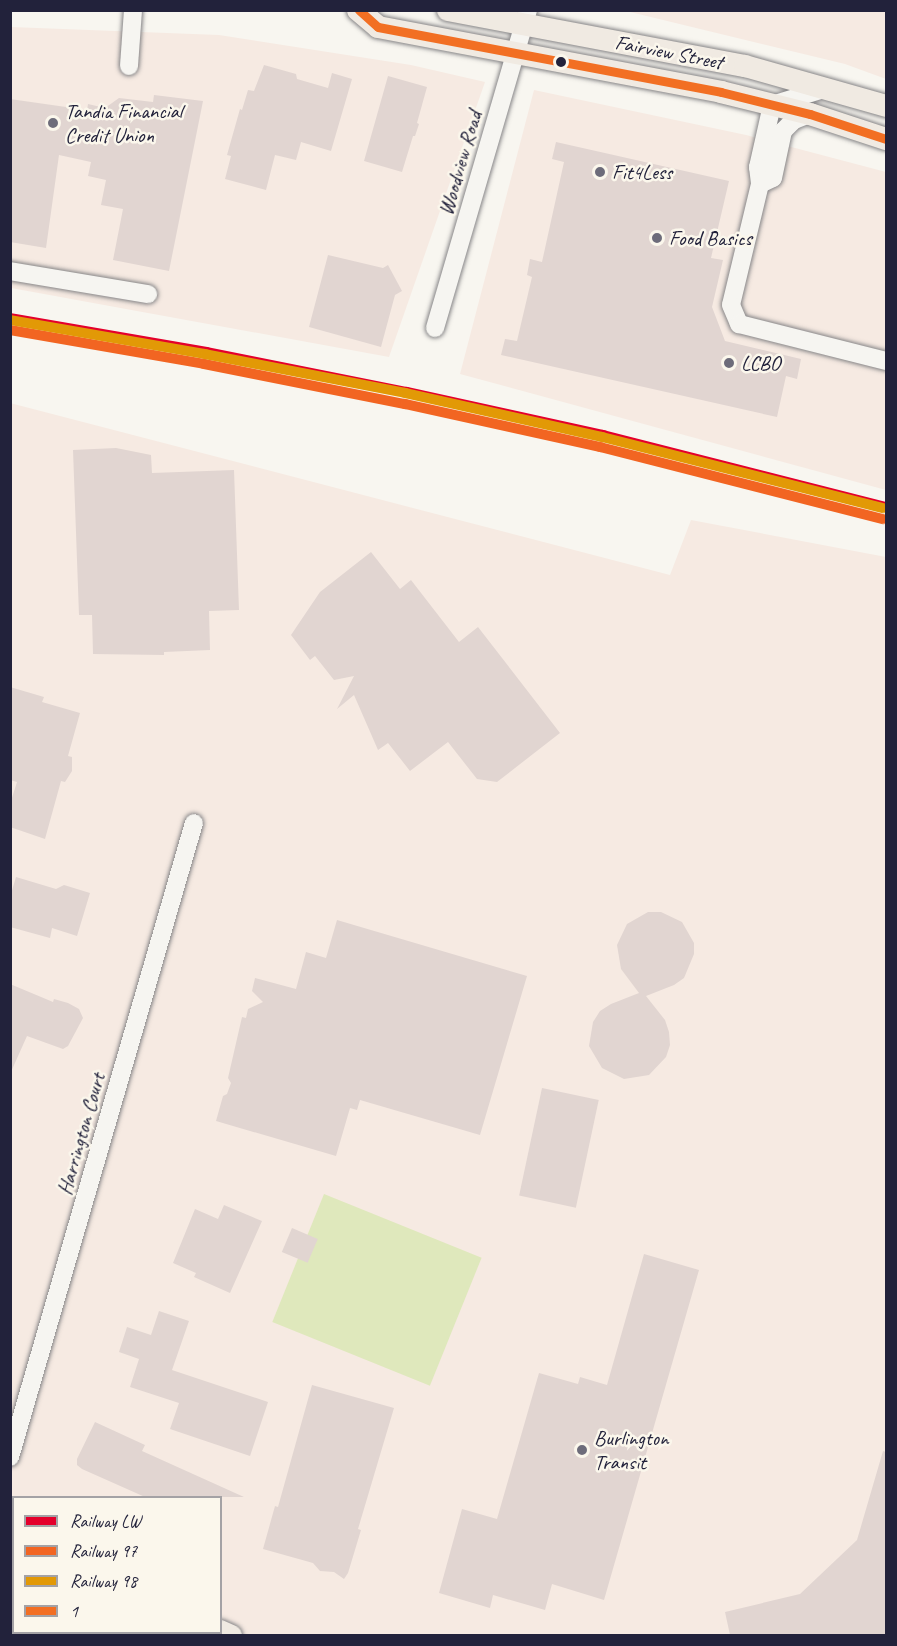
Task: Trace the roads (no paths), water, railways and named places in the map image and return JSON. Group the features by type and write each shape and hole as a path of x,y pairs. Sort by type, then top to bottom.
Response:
{"main road":[{"name":"Fairview Street","path":"358,10 378,27 721,92 810,114 886,139"},
{"name":"Fairview Street","path":"448,10 526,18 745,66 886,106"}],"street":[{"path":"129,66 132,10"},
{"name":"Woodview Road","path":"435,328 526,18"},
{"path":"827,88 772,105 758,167 760,184 731,305 739,324 886,361"},
{"path":"760,184 773,178 783,131 794,120 810,114"},
{"path":"10,271 148,294"},
{"name":"Harrington Court","path":"10,1457 194,823"}],"rail line":[{"name":"LW","path":"10,318 206,352 407,392 603,435 886,507"},
{"name":"98","path":"10,320 205,354 405,393 602,437 883,508"},
{"name":"97","path":"10,330 204,364 405,404 600,447 883,519"}],"place":[{"name":"Tandia Financial Credit Union","path":"53,123"},
{"name":"Fit4Less","path":"600,172"},
{"name":"Food Basics","path":"657,238"},
{"name":"LCBO","path":"729,363"},
{"name":"Burlington Transit","path":"582,1450"}]}
